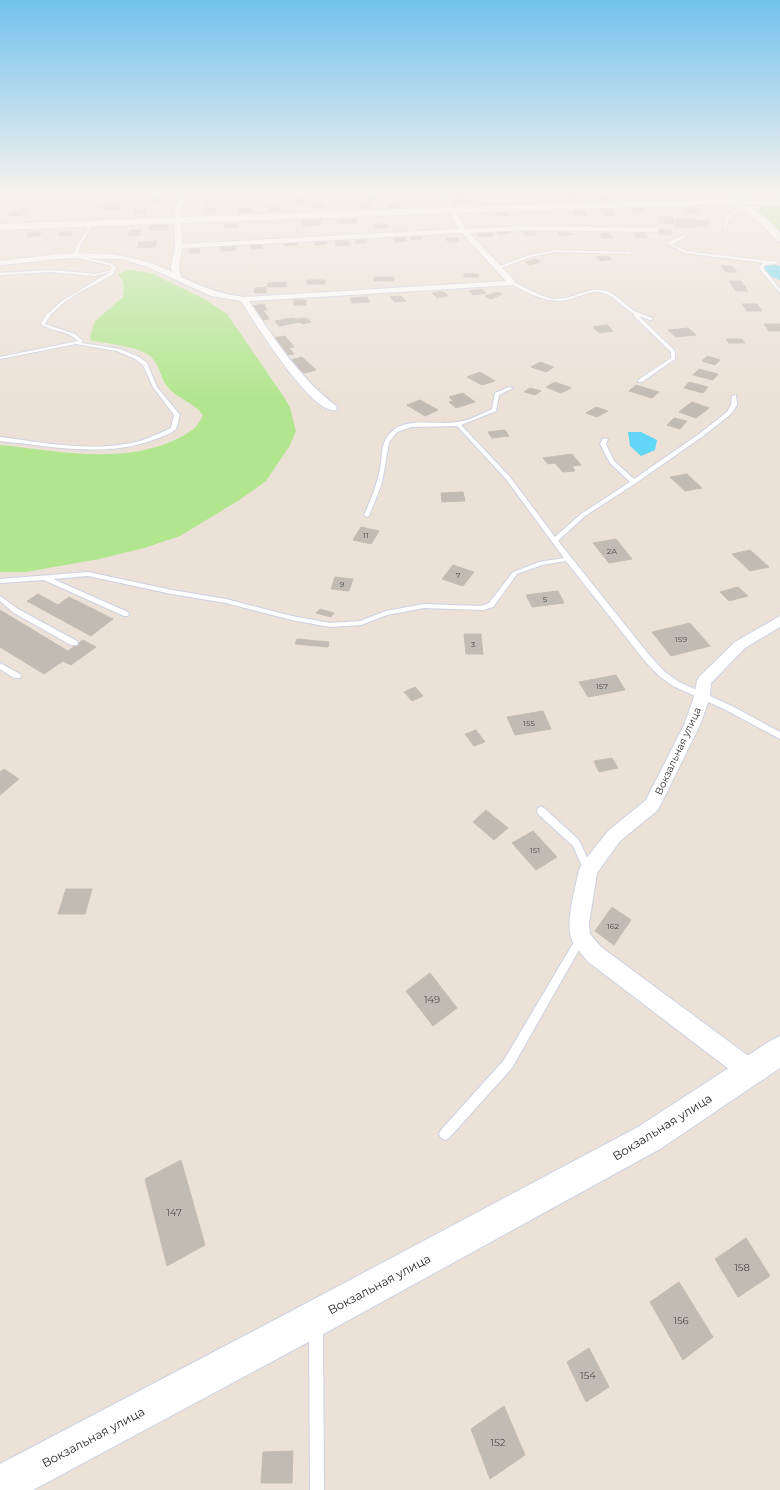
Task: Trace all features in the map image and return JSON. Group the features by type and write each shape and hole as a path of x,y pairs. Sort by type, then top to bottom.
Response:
{"main road":[{"name":"Вокзальная улица","path":"0,1486 316,1318 649,1138 780,1051"}],"street":[{"path":"0,263 31,261"},
{"path":"136,261 177,278 200,290 228,298 244,299 512,283"},
{"path":"176,261 175,267 177,278"},
{"path":"490,261 512,283"},
{"path":"244,299 278,349 309,390 332,408"},
{"name":"Вокзальная улица","path":"581,938 579,923 588,870 614,836 652,805 692,725 702,697 704,681 740,645 780,622"},
{"path":"581,938 594,954 750,1071"}],"lane":[{"path":"93,261 110,264 114,269"},
{"path":"497,268 518,261"},
{"path":"757,261 778,263"},
{"path":"778,263 764,264 761,268 780,292"},
{"path":"0,274 52,271 96,275 114,269"},
{"path":"0,358 81,341 79,338 70,334 48,328 42,324 45,319 67,299 111,274 114,269"},
{"path":"512,283 529,292 557,300 592,291 600,291 608,293 623,303 673,352 673,359 640,381"},
{"path":"632,312 650,319"},
{"path":"0,439 83,448 123,446 153,438 174,429 177,416 155,387 145,364 137,358 118,350 76,343"},
{"path":"367,515 377,494 385,462 386,446 390,435 398,429 418,424 458,424 494,410 497,394 511,388"},
{"path":"554,541 582,515 634,482 701,435 729,413 734,405 734,396"},
{"path":"458,424 508,478 568,559 647,658 662,674 676,684 729,708 780,736"},
{"path":"605,438 603,444 612,462 634,482"},
{"path":"0,581 88,574 172,592 226,600 292,618 330,625 360,624 386,613 424,606 481,608 490,605 515,573 540,563 568,559"},
{"path":"45,578 126,614"},
{"path":"0,598 16,611 74,643"},
{"path":"0,666 16,676"},
{"path":"541,811 576,843 588,870"},
{"path":"445,1134 508,1064 581,938"},
{"path":"316,1318 317,1490"}],"green space":[{"path":"129,270 151,273 206,300 227,314 286,400 290,408 296,431 289,447 266,481 241,499 180,536 144,548 99,559 26,572 0,572 0,445 67,453 112,454 135,452 156,447 181,437 193,430 203,415 195,407 167,386 153,359 142,351 125,346 92,341 90,337 95,321 123,297 124,284 118,274"}],"water":[{"path":"770,264 780,266 780,280 766,272 764,266"},
{"path":"628,432 641,432 657,440 655,450 641,456 630,446"}],"building":[{"path":"539,261 541,262 530,265 525,262"},
{"path":"721,266 732,266 737,272 726,272"},
{"path":"464,274 478,274 479,277 464,277"},
{"path":"374,277 394,277 394,281 374,281"},
{"path":"307,280 325,280 325,284 307,284"},
{"path":"729,281 741,281 748,291 736,291"},
{"path":"286,282 286,287 267,287 268,283"},
{"path":"266,287 266,293 254,293 255,288"},
{"path":"482,289 486,293 473,295 469,291"},
{"path":"443,291 448,296 437,298 432,293"},
{"path":"496,292 502,294 491,299 485,296"},
{"path":"401,296 406,301 395,302 390,297"},
{"path":"367,297 369,302 352,303 350,298"},
{"path":"294,300 306,300 306,305 294,305"},
{"path":"264,304 267,310 263,310 269,319 262,320 253,306"},
{"path":"742,304 757,304 762,311 747,311"},
{"path":"291,318 306,318 311,322 302,324 300,322 279,326 275,321"},
{"path":"764,324 780,324 780,331 769,331"},
{"path":"607,325 613,331 599,333 593,327"},
{"path":"688,328 696,335 676,337 668,330"},
{"path":"285,336 294,347 289,348 294,354 287,355 272,338"},
{"path":"726,339 742,339 745,343 729,343"},
{"path":"707,356 720,360 715,365 702,361"},
{"path":"302,357 316,370 304,373 290,360"},
{"path":"540,362 554,367 546,372 531,367"},
{"path":"699,369 718,374 713,380 693,375"},
{"path":"480,372 495,381 482,385 467,377"},
{"path":"555,382 571,388 561,393 546,387"},
{"path":"689,382 708,387 703,393 684,388"},
{"path":"636,385 659,392 652,398 629,391"},
{"path":"530,388 541,391 535,395 524,392"},
{"path":"463,393 475,402 456,408 449,402 453,401 449,397"},
{"path":"420,400 438,410 425,416 407,405"},
{"path":"692,402 709,408 696,418 679,412"},
{"path":"596,407 608,411 597,417 586,413"},
{"path":"674,418 687,421 680,429 667,425"},
{"path":"505,430 509,436 492,438 488,432"},
{"path":"572,454 581,465 572,466 575,471 563,472 555,463 548,464 543,458"},
{"path":"687,474 702,488 685,491 670,477"},
{"path":"463,492 465,501 442,502 441,493"},
{"path":"361,527 379,531 371,544 353,540"},
{"path":"616,539 632,559 609,563 593,543"},
{"path":"750,550 769,567 750,571 732,554"},
{"path":"453,565 474,572 463,586 442,579"},
{"path":"335,577 353,579 349,591 331,589"},
{"path":"738,587 748,596 729,601 720,592"},
{"path":"558,591 564,603 532,607 526,595"},
{"path":"38,594 58,605 69,597 113,619 91,636 27,601"},
{"path":"320,609 334,613 331,617 316,613"},
{"path":"0,610 68,651 83,640 96,647 71,665 63,661 44,674 0,647"},
{"path":"690,623 710,646 671,656 652,632"},
{"path":"464,634 481,634 483,654 466,654"},
{"path":"297,639 329,642 328,647 295,644"},
{"path":"616,675 625,690 588,697 579,682"},
{"path":"415,687 423,696 412,701 404,692"},
{"path":"543,711 551,729 515,735 507,717"},
{"path":"476,730 485,742 474,746 465,734"},
{"path":"612,758 618,768 599,772 594,761"},
{"path":"4,769 19,779 0,795 0,772"},
{"path":"486,810 508,828 494,840 473,822"},
{"path":"533,831 557,857 536,870 512,843"},
{"path":"66,889 92,889 85,914 58,914"},
{"path":"612,907 631,920 614,945 595,931"},
{"path":"430,973 457,1008 433,1026 406,991"},
{"path":"181,1160 205,1245 167,1266 145,1179"},
{"path":"746,1238 770,1276 738,1297 715,1259"},
{"path":"679,1282 713,1337 683,1360 650,1302"},
{"path":"589,1348 609,1387 586,1402 567,1362"},
{"path":"504,1406 525,1455 490,1479 471,1429"},
{"path":"293,1451 292,1483 261,1483 263,1452"}]}
